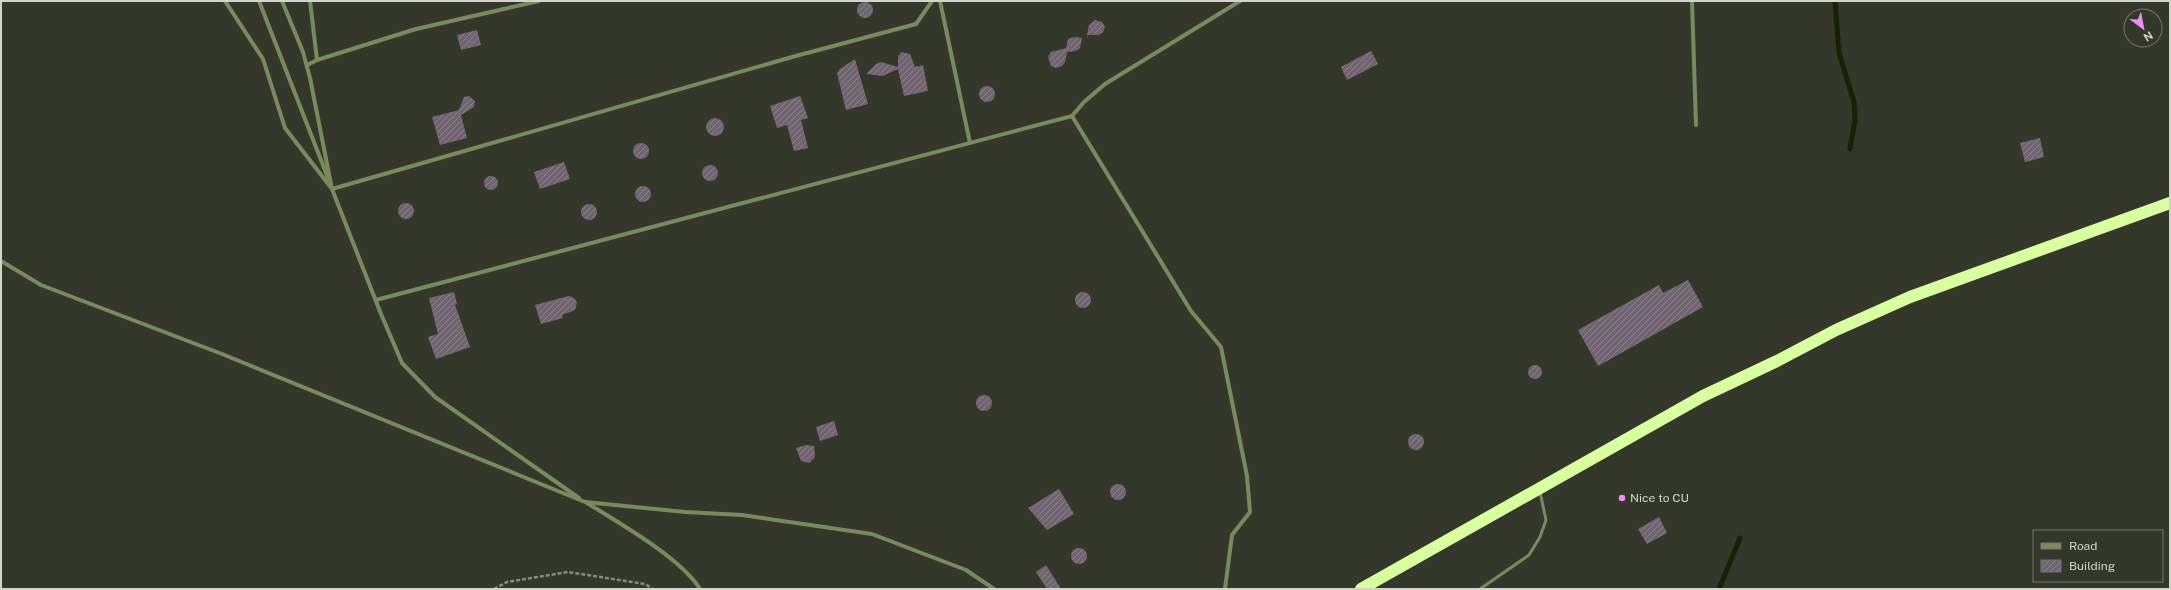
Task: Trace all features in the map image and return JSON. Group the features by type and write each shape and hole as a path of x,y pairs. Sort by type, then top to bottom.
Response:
{"highway":[{"path":"1369,587 1703,396 1777,361 1836,330 1910,297 2170,204"}],"street":[{"path":"226,1 263,59 284,128 332,188"},
{"path":"259,1 381,314 402,363 435,397 585,502 667,556 694,579 700,589"},
{"path":"282,1 307,65 332,188 381,314"},
{"path":"310,1 317,60"},
{"path":"307,65 317,60 416,29 540,1"},
{"path":"332,188 784,59 916,24 932,1"},
{"path":"940,1 970,143"},
{"path":"376,300 1072,116 1084,102 1105,84 1240,1"},
{"path":"1692,1 1696,125"},
{"path":"1072,116 1191,311 1221,347 1248,476 1250,512 1232,535 1225,589"},
{"path":"1,261 41,285 222,354 585,502 685,512 742,515 872,534 966,570 994,589"}],"lane":[{"path":"1480,589 1529,556 1540,537 1546,520 1540,488"}],"path":[{"path":"494,589 507,582 568,572 646,584 653,589"}],"building":[{"path":"865,2 871,4 873,10 871,16 865,18 859,16 857,10 859,4"},
{"path":"1095,20 1102,22 1105,27 1103,32 1099,35 1087,35 1089,25"},
{"path":"477,30 481,45 461,50 457,35"},
{"path":"1075,37 1082,38 1080,48 1076,51 1067,52 1065,62 1062,66 1056,68 1051,66 1048,57 1051,52 1066,48 1068,39"},
{"path":"1371,51 1378,64 1347,80 1341,67"},
{"path":"902,52 910,54 915,67 923,65 928,91 904,96 898,69 883,76 866,74 876,64 881,62 898,67 898,56"},
{"path":"855,59 868,104 846,110 837,73 840,69"},
{"path":"987,86 994,91 995,94 990,101 987,102 980,97 979,94 984,87"},
{"path":"469,96 475,101 474,107 461,115 467,138 440,145 432,117 459,110 464,97"},
{"path":"800,96 808,118 801,120 808,148 794,151 787,125 777,128 770,106"},
{"path":"715,118 721,121 724,127 721,133 715,136 709,133 706,127 709,121"},
{"path":"2040,138 2044,157 2025,162 2020,143"},
{"path":"641,143 647,145 649,151 647,157 641,159 635,157 633,151 635,145"},
{"path":"564,162 570,179 540,189 534,172"},
{"path":"707,165 713,165 718,170 716,179 713,181 707,181 702,176 702,170"},
{"path":"491,176 496,178 498,183 496,188 491,190 486,188 484,183 486,178"},
{"path":"643,186 649,188 651,194 649,200 643,202 637,200 635,194 637,188"},
{"path":"403,203 409,203 414,208 412,217 409,219 403,219 398,214 398,208"},
{"path":"589,204 596,209 597,212 592,219 589,220 582,215 581,212 586,205"},
{"path":"1688,280 1703,307 1598,366 1578,330 1659,285 1663,293"},
{"path":"454,292 457,304 455,305 470,347 436,359 428,337 438,334 429,298"},
{"path":"1083,292 1089,294 1091,300 1089,306 1083,308 1077,306 1075,300 1077,294"},
{"path":"569,296 574,298 577,302 575,310 562,315 563,318 541,324 535,305"},
{"path":"1532,365 1538,365 1542,369 1542,375 1538,379 1532,379 1528,375 1528,369"},
{"path":"981,395 987,395 992,400 990,409 987,411 981,411 976,406 976,400"},
{"path":"834,421 838,435 820,441 816,427"},
{"path":"1413,434 1419,434 1424,439 1422,448 1419,450 1413,450 1408,445 1408,439"},
{"path":"806,445 814,446 815,457 809,463 801,461 796,448"},
{"path":"1115,484 1121,484 1126,489 1124,498 1121,500 1115,500 1110,495 1110,489"},
{"path":"1059,489 1074,514 1047,530 1028,508"},
{"path":"1659,517 1667,533 1647,544 1638,529"},
{"path":"1079,548 1085,550 1087,556 1085,562 1079,564 1073,562 1071,556 1073,550"},
{"path":"1046,565 1061,589 1047,589 1036,572"}],"waterway":[{"path":"1835,1 1839,53 1854,102 1855,120 1850,149"},
{"path":"1719,589 1740,538"}],"place":[{"name":"Nice to CU","path":"1622,498"}]}
